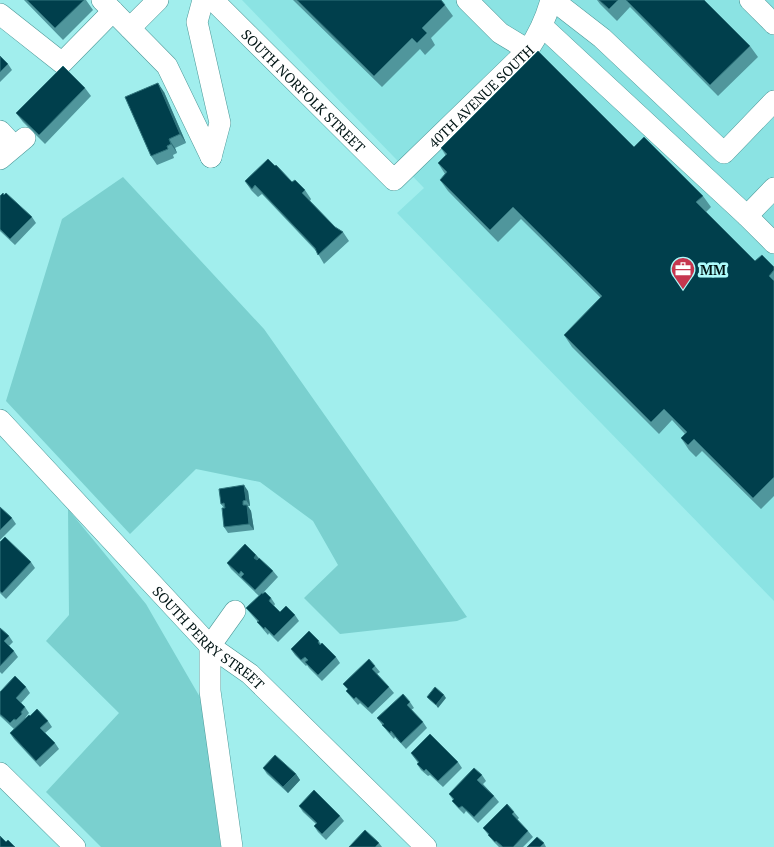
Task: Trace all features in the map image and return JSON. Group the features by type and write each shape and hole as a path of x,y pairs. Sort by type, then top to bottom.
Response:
{"street":[{"path":"130,28 158,0"},
{"path":"0,14 62,63 107,6 167,66 211,157 220,124 197,22 202,0"},
{"name":"SOUTH NORFOLK STREET","path":"213,0 394,180"},
{"path":"467,0 500,32 528,50"},
{"path":"552,0 602,38 724,153 774,100"},
{"name":"40TH AVENUE SOUTH","path":"394,180 528,50 537,37 552,0"},
{"path":"750,0 774,24"},
{"path":"542,26 774,243"},
{"path":"747,216 774,188"},
{"name":"SOUTH PERRY STREET","path":"0,420 210,646 250,674 426,847"},
{"path":"232,847 210,691 210,646 235,611"},
{"path":"0,773 75,847"}],"shaded area":[{"path":"242,0 774,0 774,601 397,213 424,188"},
{"path":"123,177 264,329 467,617 457,621 340,634 304,598 338,565 313,521 260,482 196,469 130,534 6,401 62,219"},
{"path":"68,509 146,604 201,699 221,847 101,847 46,792 119,713 46,641 69,615"}],"building":[{"path":"27,0 84,0 55,28"},
{"path":"297,0 441,0 445,5 422,28 427,33 417,43 412,38 374,76"},
{"path":"599,0 618,0 609,9"},
{"path":"626,0 704,0 750,46 710,85"},
{"name":"MM","path":"538,51 634,147 644,137 703,196 696,202 755,261 762,255 774,267 769,276 774,281 774,477 753,498 694,439 688,445 681,438 687,432 664,409 651,422 564,335 602,296 513,207 490,230 440,180 447,172 438,163 447,154 441,148"},
{"path":"0,56 8,64 0,72"},
{"path":"63,66 85,88 39,135 16,113"},
{"path":"158,83 180,134 169,139 171,144 167,146 168,149 151,156 125,97"},
{"path":"268,159 292,182 295,180 305,190 302,193 335,227 343,232 318,255 315,248 255,185 252,189 245,181"},
{"path":"3,193 4,195 6,193 32,217 10,239 0,229 0,196"},
{"path":"244,485 246,500 243,501 243,505 247,505 249,524 224,527 222,508 225,508 224,503 221,504 219,489"},
{"path":"0,507 12,518 0,530"},
{"path":"5,537 31,562 2,593 0,591 0,542"},
{"path":"245,544 256,555 254,558 257,560 259,558 273,571 255,590 241,577 244,574 241,571 239,574 227,563"},
{"path":"265,592 271,598 269,601 280,612 286,606 295,615 274,636 257,622 259,621 246,608"},
{"path":"0,628 9,636 4,641 14,651 0,666"},
{"path":"309,631 319,641 320,645 322,643 336,657 318,675 305,662 308,660 305,657 301,660 291,649"},
{"path":"369,659 375,666 372,669 389,687 368,708 356,697 354,699 346,691 348,689 343,684"},
{"path":"15,676 26,687 16,698 25,707 21,712 22,714 10,723 0,714 0,692"},
{"path":"435,687 444,695 436,705 427,697"},
{"path":"403,694 410,702 407,705 423,722 401,743 377,718"},
{"path":"37,709 48,721 40,728 55,743 36,761 10,733"},
{"path":"430,734 458,762 438,781 426,769 424,771 417,764 419,762 411,753"},
{"path":"275,755 296,774 283,787 263,768"},
{"path":"474,768 482,775 477,780 494,796 474,817 462,806 459,808 452,801 454,799 449,794"},
{"path":"314,790 340,816 322,834 314,826 317,823 299,806"},
{"path":"507,804 514,812 512,814 528,831 513,847 503,847 495,842 483,828"},
{"path":"365,830 379,843 375,847 349,847"},
{"path":"0,836 6,842 8,840 15,847 0,847"},
{"path":"537,837 544,843 540,847 527,847"}],"place":[{"name":"MM","path":"683,290"}]}
